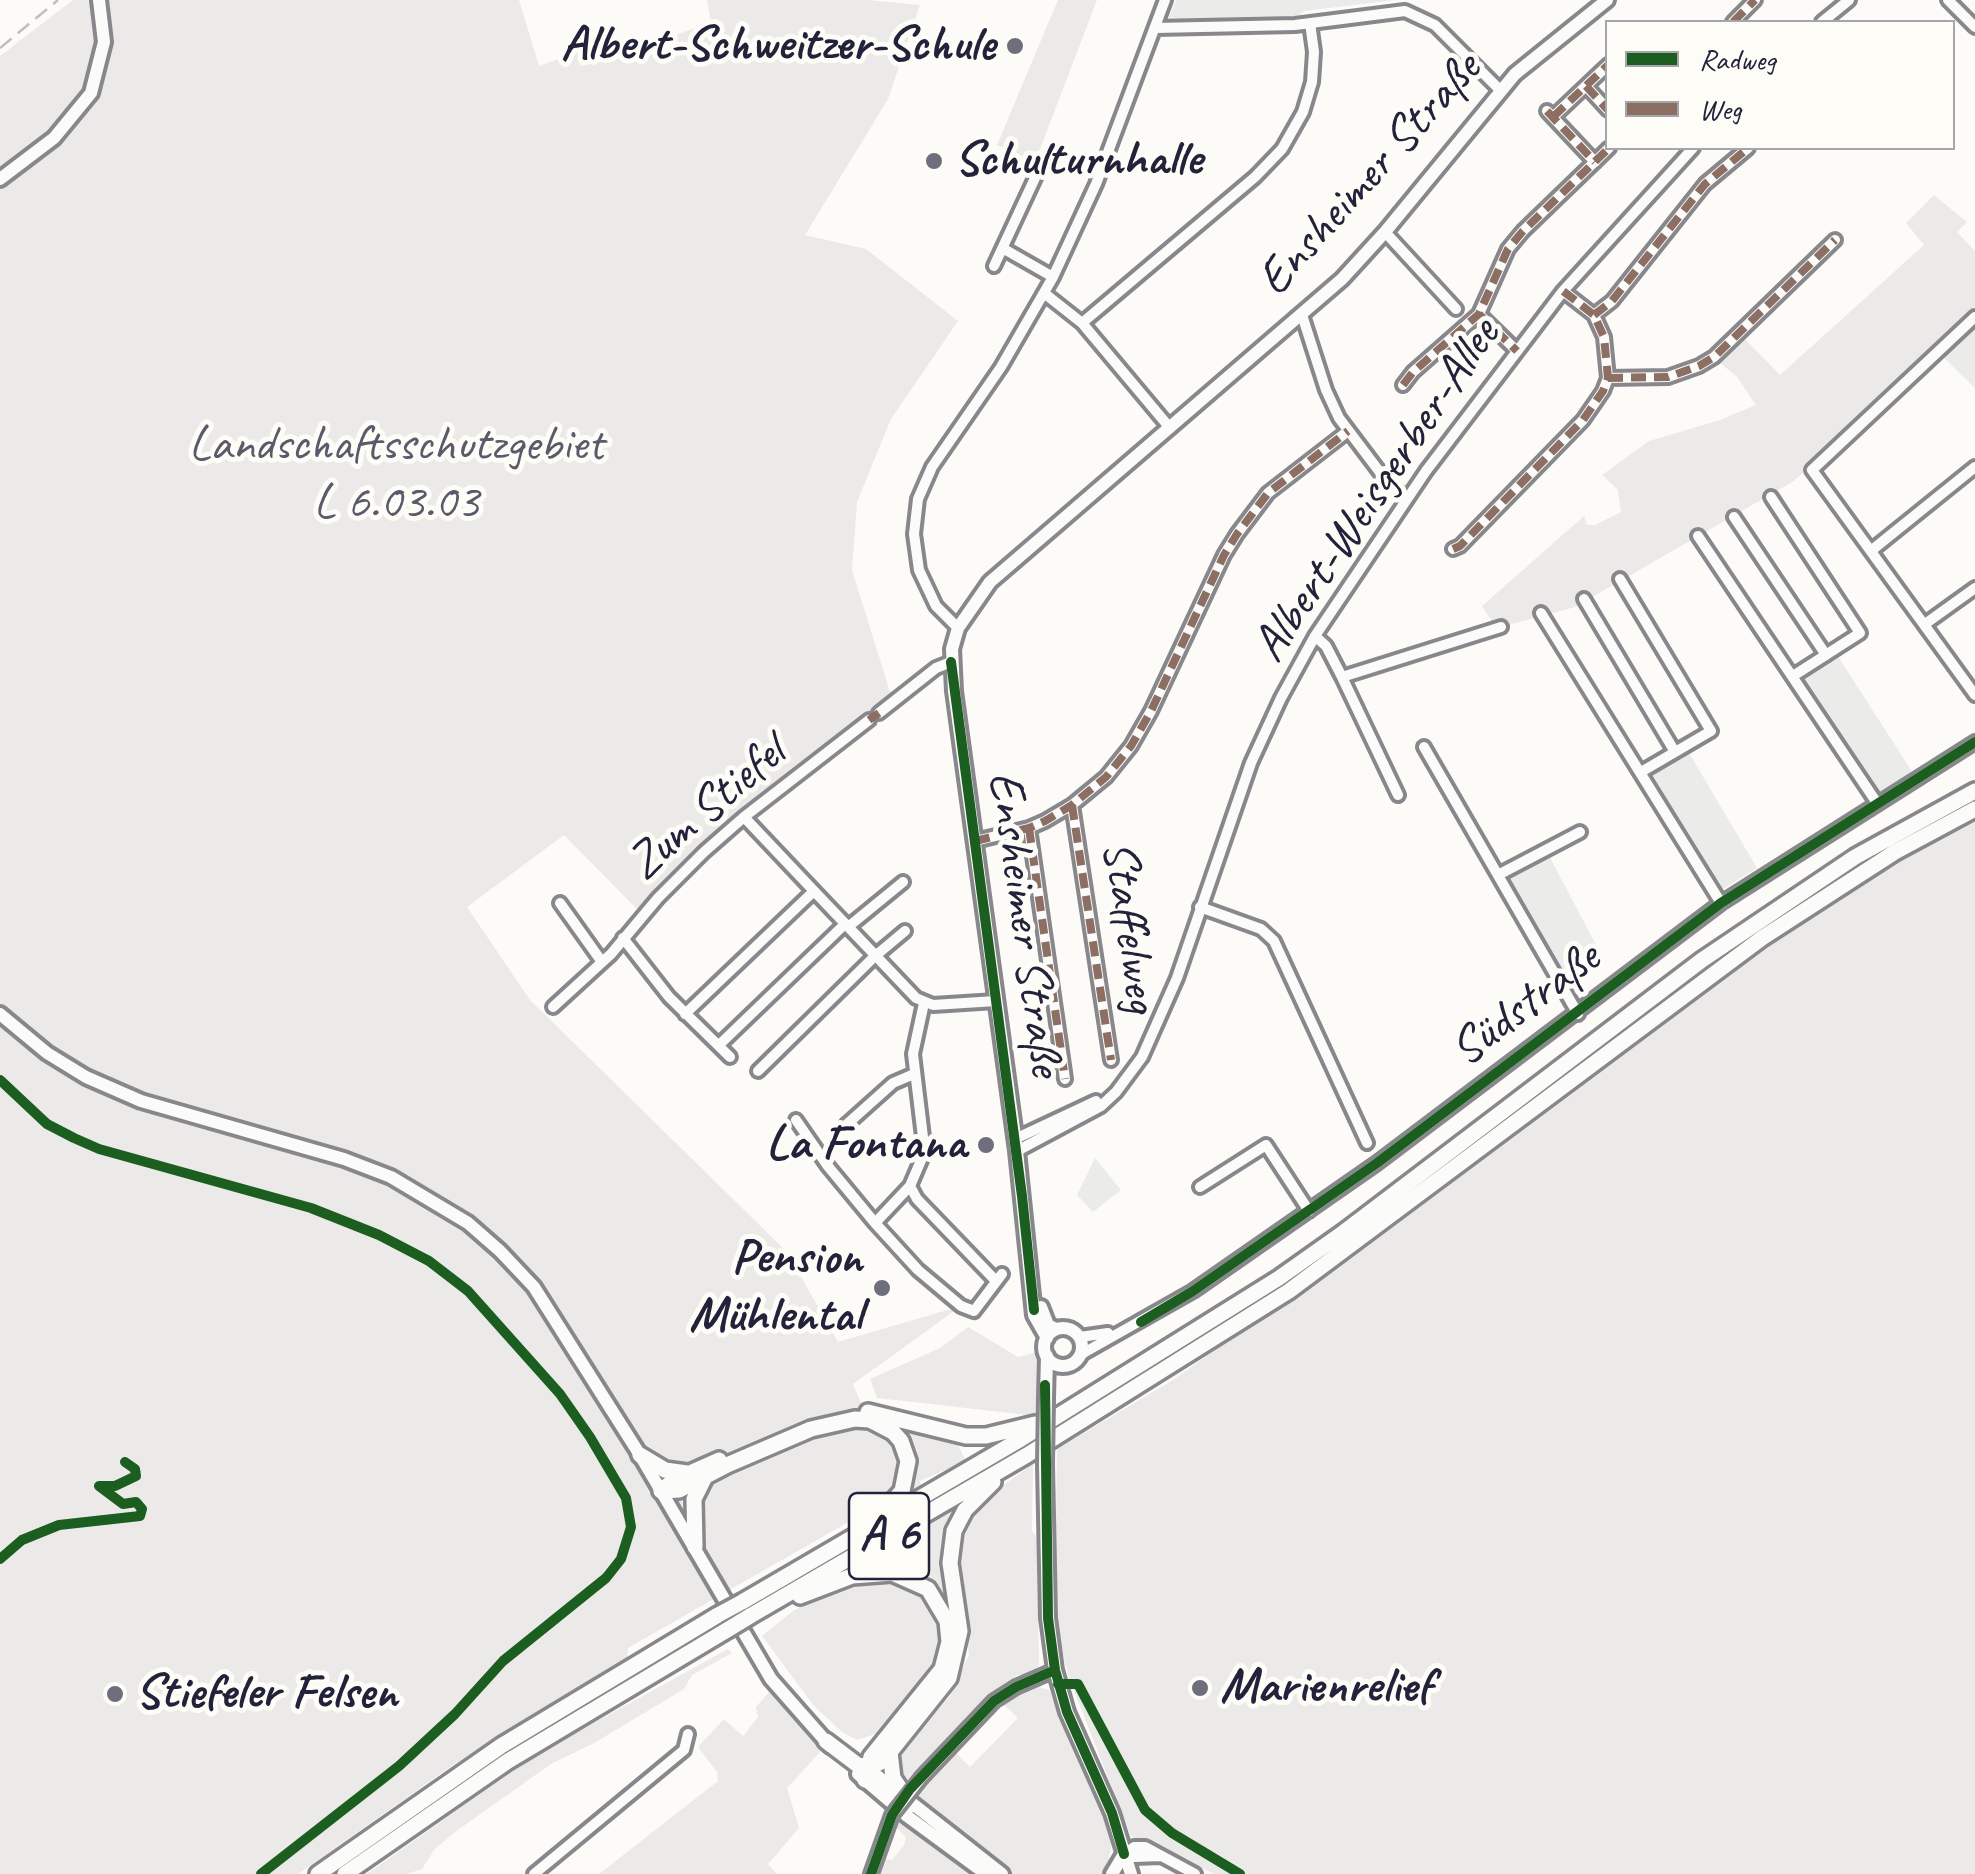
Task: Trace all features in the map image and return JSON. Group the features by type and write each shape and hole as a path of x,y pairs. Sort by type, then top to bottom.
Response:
{"highway":[{"name":"A 6","path":"345,1874 508,1760 727,1630 746,1609 797,1570 1216,1319 1344,1232 1752,926 1855,857 1975,791"},
{"name":"A 6","path":"318,1874 501,1746 718,1616 746,1609 1027,1455 1289,1291 1776,928 1894,852 1975,809"},
{"path":"662,1491 687,1473 848,1412 873,1412 941,1432 986,1436 1024,1428 1077,1404"},
{"path":"662,1491 678,1490 727,1464 840,1420 870,1420 893,1432 908,1461 906,1482 896,1499 879,1516 797,1570"},
{"path":"640,1455 666,1470 687,1473"},
{"path":"832,1742 864,1750 886,1747 943,1688 956,1663 960,1631 950,1562 954,1531 980,1493 1027,1455"},
{"path":"694,1547 694,1499 705,1477"},
{"path":"746,1609 866,1573 892,1573 928,1590 942,1609 949,1630 945,1660 937,1678 866,1774 832,1742"},
{"path":"886,1747 893,1778 912,1805"}],"main road":[{"path":"0,179 54,138 92,93 104,42 99,0"},
{"name":"Ensheimer Straße","path":"1051,1333 1034,1315 1016,1145 952,662 951,622 990,582 1302,315 1385,232 1500,90 1526,64 1607,0"},
{"path":"0,1014 47,1054 86,1077 141,1100 344,1159 391,1177 468,1223 534,1287 662,1491 753,1650 832,1742"},
{"path":"1051,1360 1072,1364 1080,1356 1080,1337 1067,1328 1051,1333 1045,1391 1048,1618 1054,1670 1066,1712 1112,1813 1132,1874"},
{"path":"866,1774 1002,1874"},
{"path":"866,1774 907,1816 986,1874"},
{"path":"1112,1874 1124,1854"}],"street":[{"path":"951,622 931,598 918,570 914,534 924,484 1002,367 1053,277 1103,167 1165,0"},
{"path":"1734,20 1755,0"},
{"path":"1824,20 1848,0"},
{"path":"1948,0 1975,27"},
{"path":"1419,15 1422,3"},
{"path":"1155,28 1310,23 1390,12 1419,15 1443,32 1500,90"},
{"path":"1082,323 1255,178 1282,148 1303,112 1312,82 1314,52 1310,23"},
{"path":"1595,162 1550,114 1605,69"},
{"path":"1586,86 1605,107"},
{"path":"1403,385 1479,314 1508,248 1523,230 1607,150"},
{"name":"Albert-Weisgerber-Allee","path":"1016,1145 1101,1106 1142,1057 1164,1012 1251,763 1316,636 1407,499 1563,291 1691,150"},
{"path":"1594,315 1612,301 1705,184 1746,150"},
{"path":"994,266 1042,163"},
{"path":"1385,232 1456,308"},
{"path":"1608,378 1668,377 1714,357 1836,240"},
{"path":"1004,248 1053,277"},
{"path":"1453,549 1583,420 1598,401 1608,378 1606,348 1594,315 1563,291"},
{"path":"1044,293 1082,323 1170,428"},
{"path":"1479,314 1517,351"},
{"path":"1302,315 1326,390 1348,431 1388,483 1407,499"},
{"path":"1975,317 1812,470 1975,695"},
{"path":"975,841 1029,828 1072,805 1106,777 1139,732 1180,655 1224,555 1254,510 1288,476 1348,431"},
{"path":"1872,550 1975,466"},
{"path":"1771,497 1860,633 1793,676"},
{"path":"1734,517 1826,656"},
{"path":"1698,536 1877,803"},
{"path":"1620,579 1710,731 1641,772"},
{"path":"1925,624 1975,588"},
{"path":"1584,599 1675,752"},
{"path":"1541,613 1721,903"},
{"path":"1342,677 1501,627"},
{"path":"1316,636 1326,646 1342,677 1398,796"},
{"name":"Zum Stiefel","path":"553,1007 602,962 658,898 744,817 936,668 952,662"},
{"name":"Südstraße","path":"1080,1356 1193,1291 1377,1164 1721,903 1975,742"},
{"path":"1424,747 1578,1014"},
{"name":"Staffelweg","path":"1072,805 1110,1060"},
{"path":"744,817 874,957 924,1003 996,1001"},
{"path":"1029,828 1065,1080"},
{"path":"1498,875 1580,832"},
{"path":"719,1045 846,926 903,882"},
{"path":"686,1014 814,891"},
{"path":"560,903 602,962"},
{"path":"1200,907 1261,929 1274,941 1366,1144"},
{"path":"758,1071 905,931"},
{"path":"623,938 686,1014 730,1057"},
{"path":"875,1223 910,1186 923,1148 914,1044 924,1003"},
{"path":"846,1125 893,1082 914,1074"},
{"path":"796,1120 820,1156 918,1270 961,1306 974,1311 999,1277 917,1199 910,1186"},
{"path":"1200,1187 1266,1145 1308,1210"},
{"name":"Südstraße","path":"1080,1337 1124,1330"},
{"path":"871,1874 892,1815 922,1777 994,1701 1054,1670"},
{"path":"534,1874 684,1750 688,1734"},
{"path":"1124,1854 1162,1856 1195,1874"}],"shaded area":[{"path":"1176,0 1396,0 1304,11 1296,18 1168,20"},
{"path":"1975,323 1975,388 1944,358"},
{"path":"1834,650 1916,778 1877,803 1793,676"},
{"path":"1685,746 1757,868 1715,894 1641,772"},
{"path":"1546,850 1604,960 1562,985 1498,875"},
{"path":"1095,1158 1121,1190 1093,1212 1077,1195"}],"green space":[{"name":"Landschaftsschutzgebiet L 6.03.03","path":"73,0 519,0 539,66 578,52 581,66 711,23 707,0 869,0 920,5 888,99 805,235 866,249 958,321 891,419 857,502 852,570 890,692 897,689 637,909 564,835 467,907 530,1000 787,1252 838,1342 961,1306 853,1384 871,1427 896,1443 903,1465 899,1485 887,1500 628,1648 627,1660 450,1767 298,1874 0,1874 0,56"},
{"path":"1058,0 1097,0 1035,162 997,145"},
{"path":"1934,195 1967,222 1957,232 1975,251 1975,306 1949,337 1794,481 1575,607 1504,626 1500,621 1493,623 1482,606 1584,516 1587,525 1595,525 1621,512 1618,490 1602,475 1649,441 1756,405 1737,377 1718,361 1744,338 1780,375 1924,245 1906,223"},
{"path":"1975,814 1975,1874 1215,1874 1131,1836 1069,1678 1058,1634 1057,1449 1173,1380 1370,1239 1650,1024 1849,885"},
{"path":"968,1327 1018,1357 1038,1352 1037,1416 877,1398 870,1379 940,1348"},
{"path":"885,1419 957,1443 966,1461 920,1481 921,1486 902,1498 912,1478 911,1451"},
{"path":"1033,1464 1039,1666 1028,1675 1017,1675 999,1690 904,1786 895,1770 895,1757 950,1696 969,1655 955,1543 970,1509"},
{"path":"968,1500 952,1527 952,1632 910,1573 834,1578 889,1547 905,1543 904,1539"},
{"path":"878,1577 921,1590 937,1610 945,1640 936,1669 878,1733 857,1740 842,1732 814,1706 762,1636 817,1597 847,1584"},
{"path":"728,1649 732,1653 692,1675 684,1689 551,1764 455,1832 434,1850 422,1869 407,1874 367,1874 532,1757"},
{"path":"1039,1687 1049,1690 1109,1831 1111,1847 1106,1874 1011,1874 914,1798 956,1753 970,1767 1018,1718 1002,1703"},
{"path":"769,1692 822,1750 787,1788 799,1828 768,1864 777,1874 599,1874 718,1781 717,1772 698,1747 724,1719 743,1736 758,1717 756,1707"},
{"path":"899,1817 979,1874 877,1874 881,1858 892,1860 904,1845 906,1837 895,1826"}],"railway":[{"path":"0,48 58,0"}],"marked path":[{"path":"1735,20 1755,0"},
{"path":"1553,117 1605,68"},
{"path":"1586,86 1605,107"},
{"path":"1547,111 1595,162"},
{"path":"1403,385 1479,314 1508,249 1607,150"},
{"path":"1594,315 1612,301 1705,184 1746,150"},
{"path":"1608,378 1668,377 1714,357 1835,240"},
{"path":"1453,549 1583,420 1603,391 1608,378 1604,337 1594,315 1563,291"},
{"path":"1479,314 1517,351"},
{"path":"975,841 1045,821 1106,777 1131,746 1151,711 1237,534 1268,493 1348,431"},
{"path":"869,720 879,713"},
{"path":"1072,805 1111,1060"},
{"path":"1029,828 1065,1079"}],"cycle path":[{"path":"951,662 1034,1310"},
{"path":"1141,1322 1193,1291 1377,1163 1721,903 1975,742"},
{"path":"0,1080 47,1124 99,1149 311,1208 379,1235 429,1261 468,1291 560,1394 626,1498 631,1527 621,1559 606,1578 503,1661 455,1714 399,1766 261,1874"},
{"path":"1045,1385 1048,1618 1055,1670 1067,1712 1112,1813 1124,1854"},
{"path":"0,1559 22,1540 59,1525 140,1516 142,1509 136,1502 123,1504 99,1486 115,1486 136,1476 135,1469 125,1462"},
{"path":"871,1874 892,1815 910,1789 994,1701 1055,1670"},
{"path":"1058,1684 1078,1684 1145,1810 1172,1833 1240,1874"}],"place":[{"name":"Albert-Schweitzer-Schule","path":"1015,46"},
{"name":"Schulturnhalle","path":"934,161"},
{"name":"La Fontana","path":"986,1145"},
{"name":"Pension Mühlental","path":"882,1288"},
{"name":"Marienrelief","path":"1200,1688"},
{"name":"Stiefeler Felsen","path":"115,1694"}]}
